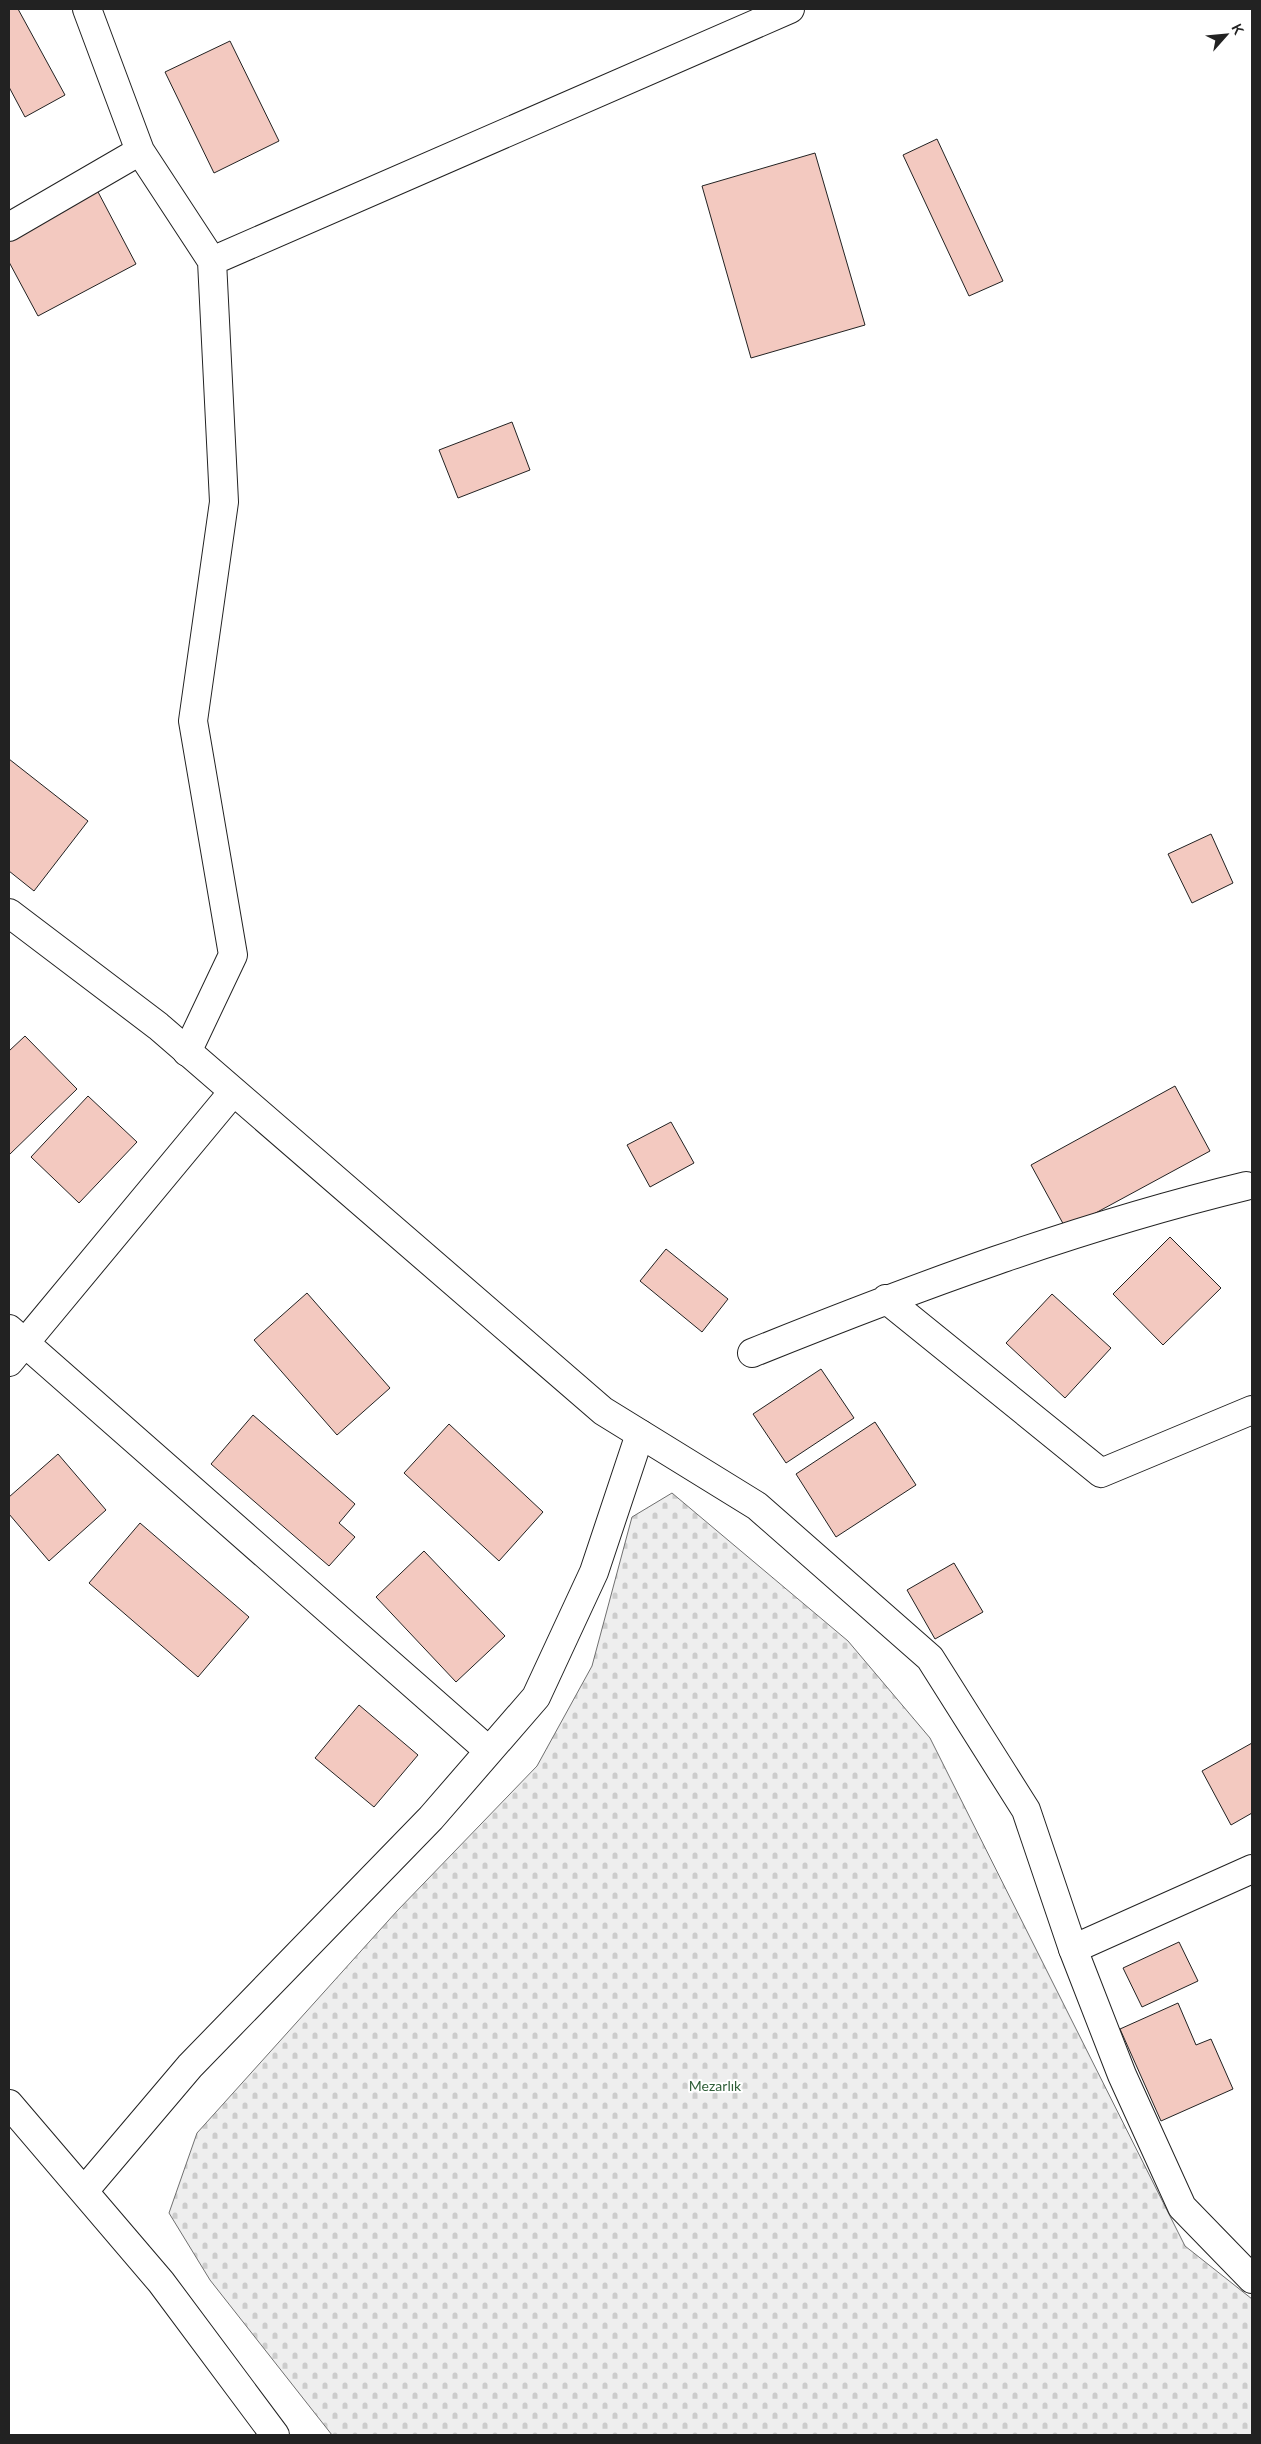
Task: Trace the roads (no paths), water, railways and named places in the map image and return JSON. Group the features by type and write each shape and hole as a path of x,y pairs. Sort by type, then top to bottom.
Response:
{"street":[{"path":"87,9 140,151 212,261 224,502 194,721 233,955 187,1052"},
{"path":"212,261 790,9"},
{"path":"9,227 140,151"},
{"path":"9,913 158,1026 603,1411 757,1506 930,1658 1026,1810 1073,1949 1122,2075 1182,2207 1252,2278"},
{"path":"233,1092 14,1345 489,1751"},
{"path":"752,1353 886,1299 1164,1206 1246,1186"},
{"path":"886,1299 1101,1473 1252,1410"},
{"path":"84,2192 190,2066 431,1818 536,1697 594,1572 640,1434"},
{"path":"1073,1949 1252,1869"},
{"path":"9,2104 162,2282 275,2435"}],"park label":[{"name":"Mezarlık","path":"715,2085"}]}
